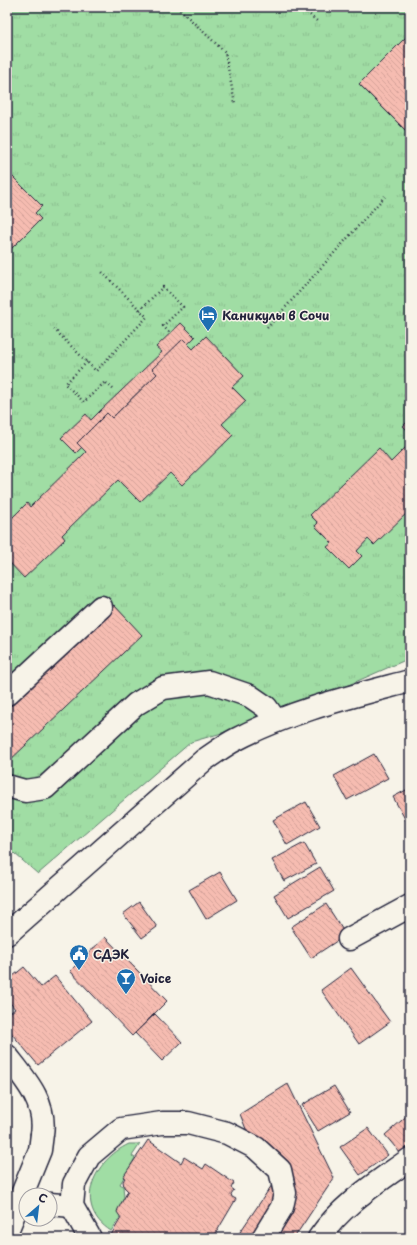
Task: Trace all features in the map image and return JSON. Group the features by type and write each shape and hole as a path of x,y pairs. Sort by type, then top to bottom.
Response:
{"main road":[{"path":"7,694 101,607"},
{"path":"7,934 204,760 234,740 276,721 322,704 410,681"},
{"path":"7,786 25,792 45,788 136,704 163,688 209,682 250,696 266,707 276,721"},
{"path":"349,940 410,906"},
{"path":"7,1056 27,1081 40,1104 44,1122 40,1150 7,1231"},
{"path":"90,1238 72,1206 74,1184 89,1156 121,1129 162,1123 188,1123 227,1133 256,1148 280,1170 285,1194 282,1207 263,1238"},
{"path":"319,1238 329,1223 349,1203 410,1159"},
{"path":"58,1205 72,1206"},
{"path":"7,1218 18,1215"}],"path":[{"path":"177,7 225,52 236,104"},
{"path":"302,7 318,22"},
{"path":"267,328 386,195"},
{"path":"54,329 96,371 147,317 102,272"},
{"path":"140,310 163,287 183,307 163,326 171,334"},
{"path":"87,362 65,384 84,402 105,382 114,390"}],"green space":[{"name":"Каникулы в Сочи","path":"7,7 410,7 410,658 273,718 191,742 38,874 7,847"},
{"path":"129,1144 140,1144 132,1156 135,1158 120,1184 123,1186 124,1198 120,1205 123,1207 124,1212 111,1231 99,1221 92,1209 90,1197 92,1184 106,1161 117,1151"}],"building":[{"path":"410,33 410,135 359,84"},
{"path":"7,171 42,206 35,213 41,219 7,253"},
{"path":"181,323 195,337 76,453 61,438 86,414 91,420 162,352 156,347"},
{"path":"206,336 244,376 232,387 246,401 222,424 233,435 182,485 170,473 140,502 118,480 62,535 65,539 24,578 9,562 7,564 7,523 27,503 30,507 86,452 77,443 107,413 112,418 157,374 152,369 183,339 193,349"},
{"path":"410,419 410,431 408,431 403,426"},
{"path":"410,443 410,510 374,545 368,539 357,551 362,556 349,569 327,547 332,543 315,526 318,523 310,515 379,448 391,462"},
{"path":"114,605 142,635 7,763 7,707"},
{"path":"374,754 388,778 347,800 334,776"},
{"path":"410,788 410,828 393,797"},
{"path":"306,802 320,826 287,845 273,820"},
{"path":"304,843 316,864 284,881 272,860"},
{"path":"320,867 334,891 288,918 274,895"},
{"path":"220,872 237,900 206,919 189,890"},
{"path":"139,902 157,927 142,938 123,914"},
{"path":"326,904 346,935 311,958 291,927"},
{"path":"105,937 167,1001 132,1036 70,971"},
{"path":"24,967 41,987 55,976 92,1021 38,1065 7,1028 7,1015 15,1009 7,999 7,981"},
{"path":"351,968 390,1022 359,1044 321,990"},
{"path":"155,1014 182,1042 162,1061 135,1033"},
{"path":"288,1084 334,1178 294,1238 236,1238 276,1179 262,1169 240,1114"},
{"path":"334,1086 350,1112 318,1131 302,1105"},
{"path":"410,1113 410,1147 401,1154 385,1135"},
{"path":"368,1128 388,1155 360,1175 340,1147"},
{"path":"148,1140 181,1163 184,1157 203,1169 206,1164 234,1183 231,1188 234,1190 231,1194 232,1197 236,1199 213,1238 111,1238 111,1235 121,1218 117,1212 118,1209 128,1191 124,1187 123,1181 125,1178 123,1177"}],"place":[{"name":"Каникулы в Сочи","path":"208,332"},
{"name":"СДЭК","path":"79,971"},
{"name":"Voice","path":"126,995"}]}
